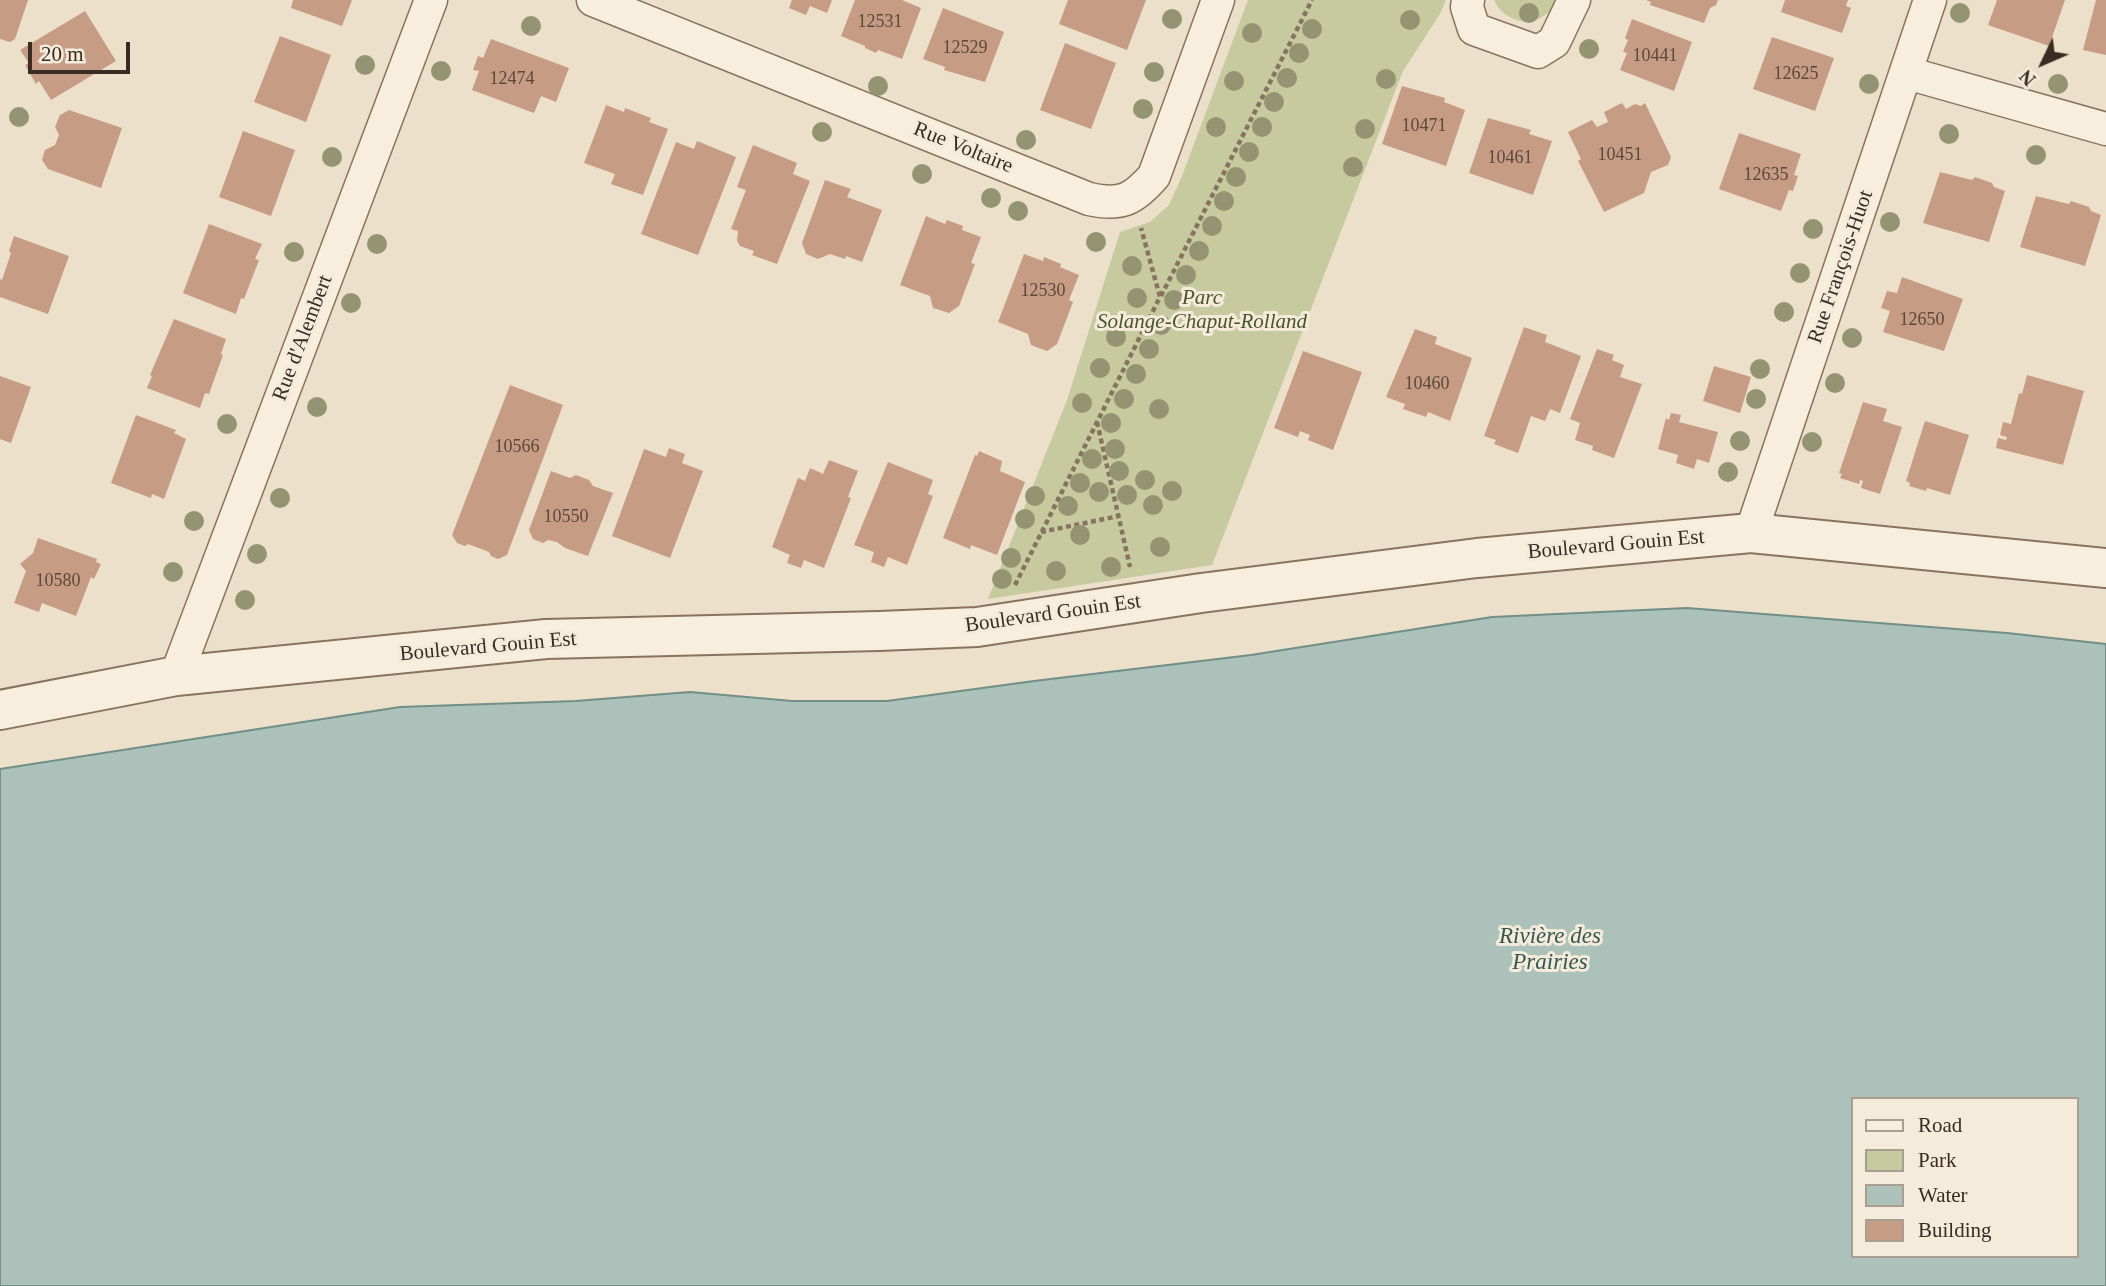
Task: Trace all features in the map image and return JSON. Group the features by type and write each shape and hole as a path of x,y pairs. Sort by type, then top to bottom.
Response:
{"street":[{"name":"Rue d'Alembert","path":"176,676 431,0"},
{"name":"Rue Voltaire","path":"593,0 1089,199 1108,203 1126,200"},
{"path":"1126,200 1141,190 1154,176 1218,0"},
{"path":"1468,0 1467,7 1474,29 1538,52 1555,42 1574,0"},
{"name":"Rue François-Huot","path":"1751,533 1930,0"},
{"path":"1907,73 2106,129"},
{"name":"Boulevard Gouin Est","path":"0,710 176,676 546,639 977,626 1477,558 1751,533 2106,568"}],"path":[{"path":"995,623 1312,0"},
{"path":"1126,200 1140,226 1160,297"},
{"path":"1097,422 1138,602"},
{"path":"1041,532 1119,516"}],"green space":[{"name":"Parc Solange-Chaput-Rolland","path":"1248,0 1446,0 1440,14 1403,71 1212,565 988,599 1067,400 1120,232 1150,222 1169,205"},
{"path":"1494,0 1557,0 1543,16 1526,21 1507,16"}],"water":[{"name":"Rivière des Prairies","path":"1687,608 2007,633 2106,644 2106,1286 0,1286 0,769 400,707 576,701 690,692 792,701 887,701 1251,655 1492,617"}],"building":[{"path":"0,0 28,0 15,39 10,42 0,39"},
{"path":"293,0 352,0 342,26 291,8"},
{"path":"792,0 832,0 827,13 810,6 806,15 789,8"},
{"path":"855,0 902,0 921,8 902,59 878,50 876,53 841,36"},
{"path":"1068,0 1146,0 1127,50 1059,24"},
{"path":"1646,0 1718,0 1716,5 1710,8 1704,23 1650,5 1651,2"},
{"path":"1785,0 1848,0 1846,6 1851,8 1842,33 1781,12"},
{"path":"1997,0 2065,0 2049,46 1988,25"},
{"path":"2096,0 2106,0 2106,55 2083,50"},
{"path":"943,8 1004,32 985,82 944,70 945,67 923,59"},
{"path":"85,11 116,61 51,100 39,81 36,84 25,65 29,63 20,50"},
{"path":"1632,19 1692,42 1674,91 1620,70 1627,53 1623,52 1628,40 1625,38"},
{"path":"280,36 331,55 306,122 254,102"},
{"path":"1772,37 1834,58 1815,111 1753,89"},
{"path":"491,39 569,68 556,102 541,96 534,113 472,90 479,71 473,70 478,56 483,58"},
{"path":"1065,43 1116,63 1091,129 1040,110"},
{"path":"1402,86 1445,98 1444,102 1465,110 1446,166 1382,144"},
{"path":"1622,103 1626,109 1645,103 1671,157 1668,165 1651,172 1644,193 1604,212 1578,161 1581,159 1568,132 1592,120 1597,127 1608,122 1604,112"},
{"path":"606,105 624,112 625,108 651,118 649,122 668,129 643,195 611,184 615,174 584,163"},
{"path":"69,110 122,128 101,188 48,169 42,160 45,150 55,145 59,135 55,127 60,115"},
{"path":"1488,118 1531,130 1529,134 1552,141 1533,195 1469,173"},
{"path":"243,131 295,150 271,216 219,197"},
{"path":"1739,133 1801,154 1794,175 1798,176 1793,191 1789,190 1781,211 1719,189"},
{"path":"697,141 736,157 698,255 641,234 676,142 694,149"},
{"path":"753,145 797,163 793,174 810,181 777,264 752,255 754,251 740,246 737,241 738,231 731,229 746,190 737,187"},
{"path":"1940,172 1972,180 1975,177 2005,191 1989,242 1923,223"},
{"path":"825,180 851,189 847,197 882,210 862,262 846,256 845,259 830,254 818,259 806,254 802,243"},
{"path":"2036,196 2069,204 2071,201 2089,207 2091,211 2101,215 2085,266 2020,247"},
{"path":"926,216 945,224 947,220 963,226 962,230 981,237 971,263 975,264 959,306 949,313 933,308 930,296 900,285"},
{"path":"209,224 262,244 255,259 259,260 236,314 183,293"},
{"path":"14,236 69,256 48,314 0,297 0,279 2,280 11,253 9,251"},
{"path":"1024,254 1043,261 1044,257 1079,275 1069,300 1073,302 1057,344 1047,351 1031,345 1028,334 998,322"},
{"path":"1902,277 1963,299 1944,351 1883,332 1890,311 1881,308 1887,291 1897,293"},
{"path":"174,319 226,339 209,394 205,393 200,408 147,388"},
{"path":"1524,327 1547,335 1545,342 1581,356 1560,413 1550,409 1545,421 1531,416 1518,453 1494,444 1496,440 1484,436"},
{"path":"1415,329 1437,337 1435,344 1472,358 1450,421 1428,412 1426,417 1403,409 1405,404 1386,397"},
{"path":"1597,349 1614,355 1612,360 1624,365 1620,377 1642,384 1614,458 1575,440 1580,423 1570,419"},
{"path":"1303,351 1362,372 1333,450 1308,440 1310,435 1300,431 1298,437 1274,428"},
{"path":"1714,366 1751,377 1740,413 1703,401"},
{"path":"2027,375 2084,391 2063,465 1996,448 1998,438 2006,440 2007,437 2000,435 2003,422 2011,424"},
{"path":"0,376 31,387 11,443 0,439"},
{"path":"510,385 563,405 507,555 498,559 489,552 457,543 452,535"},
{"path":"1863,402 1887,409 1883,421 1902,427 1880,494 1861,488 1863,481 1860,480 1859,484 1840,478 1842,474 1839,473"},
{"path":"1671,413 1681,415 1679,422 1718,432 1709,463 1697,459 1694,469 1676,463 1678,455 1658,449 1666,418 1669,420"},
{"path":"136,415 176,430 174,433 186,439 164,499 152,494 151,498 111,483"},
{"path":"1925,421 1969,435 1950,495 1909,486 1910,483 1906,481"},
{"path":"669,448 685,454 682,463 703,471 670,558 612,536 644,449 666,457"},
{"path":"979,451 1002,461 1000,471 1025,482 997,555 971,545 970,549 943,538 975,455 977,456"},
{"path":"829,460 858,471 848,497 851,498 824,568 804,560 801,568 787,563 790,555 772,547 798,478 805,481 810,468 823,474"},
{"path":"888,462 933,480 928,494 933,496 907,565 888,557 884,567 871,562 874,552 854,545"},
{"path":"551,471 570,478 576,475 589,480 593,486 613,493 588,556 565,548 557,542 548,540 543,543 533,539 529,530"},
{"path":"38,538 97,559 96,562 101,564 94,579 91,577 76,616 42,603 39,612 14,603 26,571 20,564 33,553"}]}
